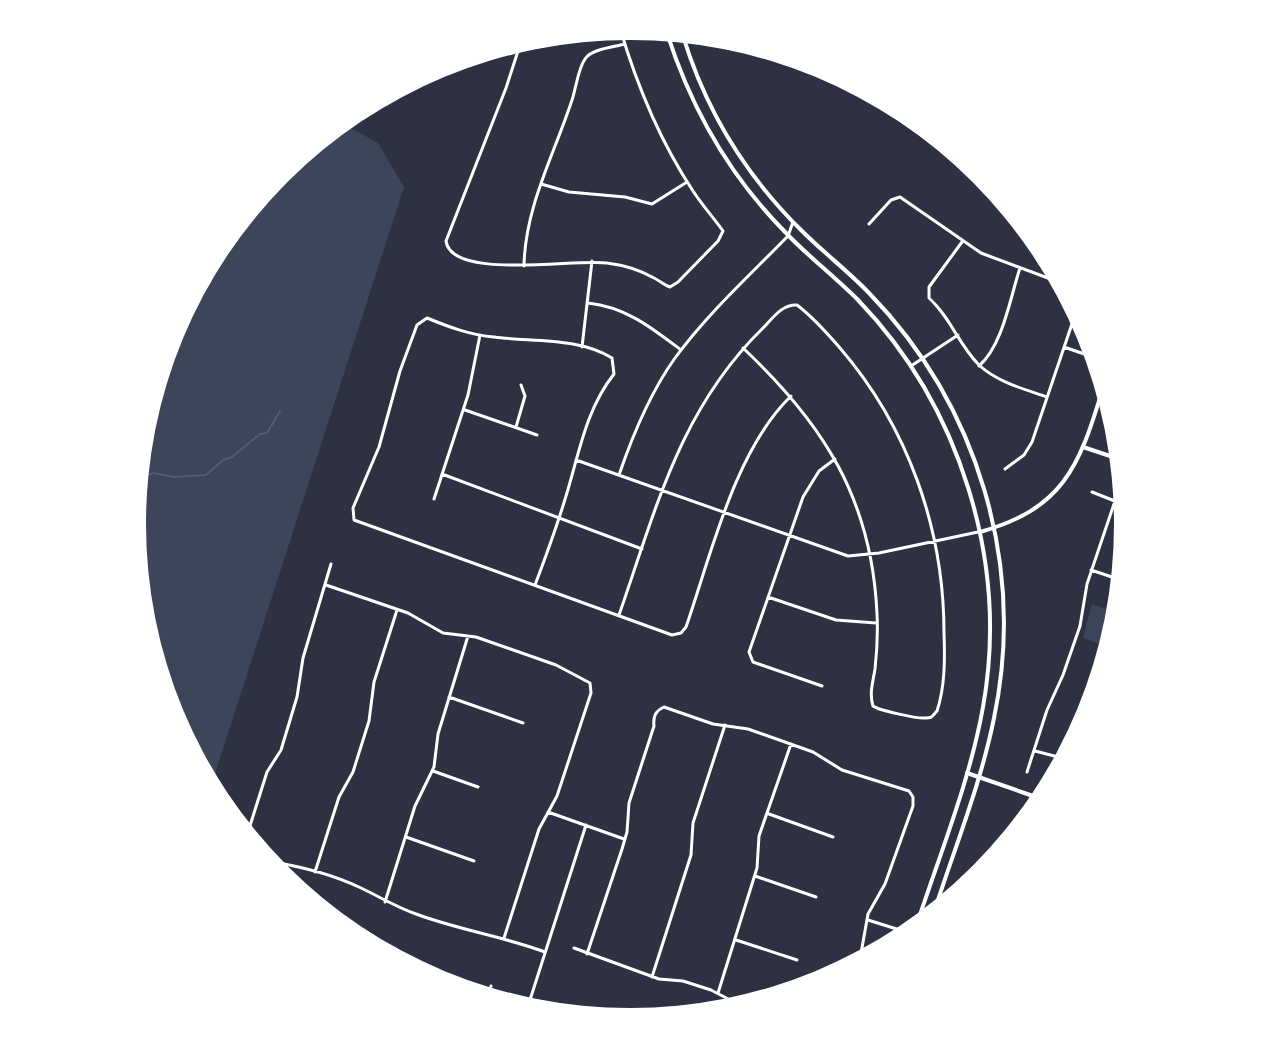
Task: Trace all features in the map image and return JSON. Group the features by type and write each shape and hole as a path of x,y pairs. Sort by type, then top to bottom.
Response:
{"main road":[{"path":"670,42 687,86 722,153 757,201 788,236 856,298 911,366 947,431 967,486 980,532 989,614 989,658 982,713 967,773 921,912"},
{"path":"686,43 714,113 741,158 793,222 872,295 922,359 950,405 982,479 995,528 1004,600 1002,659 995,714 939,898"},
{"path":"687,86 699,81"},
{"path":"980,532 1025,516 1045,503 1068,476 1083,447 1099,401"},
{"path":"1083,447 1110,456"},
{"path":"967,773 1032,796"}],"street":[{"path":"517,54 462,195 446,246 452,254 482,262 524,266 592,261 627,267 670,287 723,235 687,182 649,111 624,40"},
{"path":"524,266 527,231 583,61 591,54 625,44"},
{"path":"541,184 569,192 625,197 652,204 687,182"},
{"path":"869,224 891,200 900,197 981,253 1047,278"},
{"path":"619,475 650,400 681,350 702,323 788,236 793,222"},
{"path":"962,242 928,290 929,298 942,311 979,366 1002,380 1047,397"},
{"path":"582,347 592,261"},
{"path":"979,366 992,351 1020,268"},
{"path":"588,303 613,308 637,318 681,350"},
{"path":"619,615 663,490 699,407 743,348 784,306 793,304 801,308 846,356 887,415 919,485 936,542 943,593 945,658 939,703 933,716 924,719 873,706 871,693 877,623 870,555 855,505 835,459 791,396 743,348"},
{"path":"535,585 593,409 614,374 614,364 608,355 582,347 480,335 427,318 422,320 417,325 400,371 379,447 353,508 353,516 363,525 464,558 535,585 669,634 679,634 686,627 726,512 753,446 769,420 791,396"},
{"path":"1005,469 1028,450 1072,325"},
{"path":"434,499 464,410 480,335"},
{"path":"911,366 958,335"},
{"path":"1064,347 1083,354"},
{"path":"516,428 525,396 521,385"},
{"path":"464,410 537,435"},
{"path":"822,686 753,662 749,656 790,534 812,480 835,459"},
{"path":"576,460 848,556 870,555 980,532"},
{"path":"442,474 642,549"},
{"path":"1092,492 1114,501"},
{"path":"1027,772 1080,626 1091,570 1114,503"},
{"path":"250,824 267,772 281,750 297,697 300,667 331,564"},
{"path":"1091,570 1112,577"},
{"path":"326,585 397,610 443,633 468,636 556,665 590,683 591,693 557,796 539,829 504,938"},
{"path":"768,597 823,617 852,623 877,623"},
{"path":"315,872 339,797 353,772 365,734 372,709 374,682 397,610"},
{"path":"385,902 417,801 433,771 436,743 468,636"},
{"path":"449,697 523,723"},
{"path":"587,954 625,839 629,803 654,726 654,717 659,709 667,707 748,729 813,752 842,770 909,791 913,806 885,884 870,908 862,950"},
{"path":"652,977 689,864 693,823 725,725"},
{"path":"718,993 755,876 759,836 791,744"},
{"path":"1034,750 1056,756"},
{"path":"433,771 478,787"},
{"path":"548,812 625,839"},
{"path":"767,814 833,837"},
{"path":"530,999 586,825"},
{"path":"405,837 474,861"},
{"path":"284,863 361,888 385,902 474,933 504,938 545,952"},
{"path":"755,876 816,897"},
{"path":"867,919 897,929"},
{"path":"735,939 797,960"},
{"path":"574,948 652,977 683,981 729,999"}],"shaded area":[{"path":"352,129 378,143 404,187 215,774 196,739 172,680 150,588 146,524 150,461 172,369 196,310 228,255 266,205 336,140"},
{"path":"1092,604 1108,609 1100,644 1083,638"}],"waterway":[{"path":"149,475 206,475 260,434 267,433 280,411"}]}
